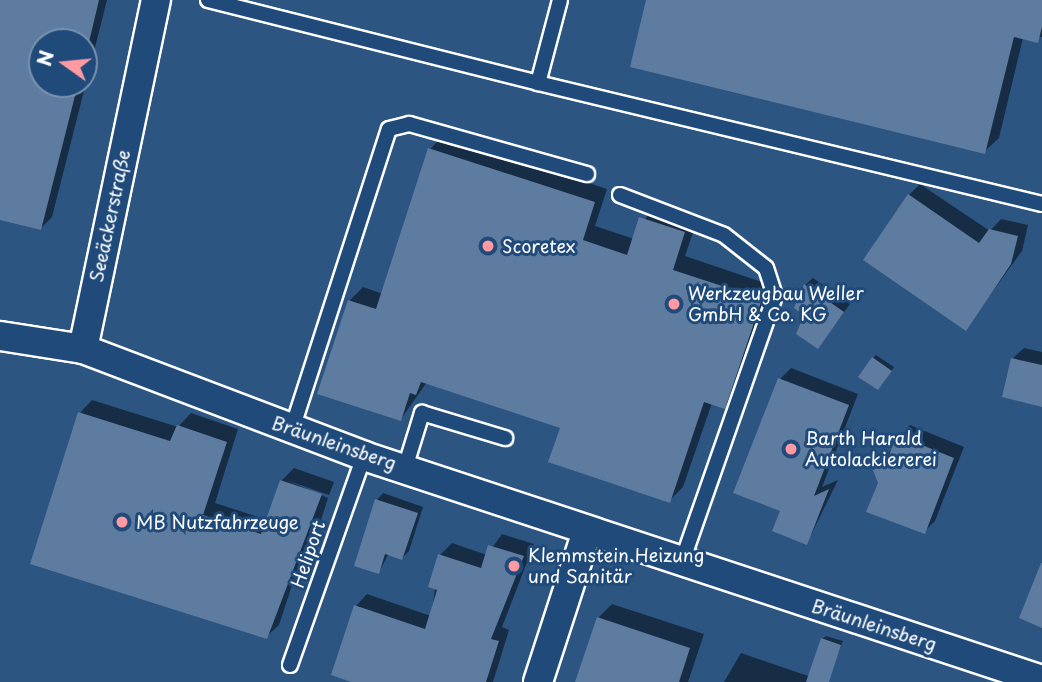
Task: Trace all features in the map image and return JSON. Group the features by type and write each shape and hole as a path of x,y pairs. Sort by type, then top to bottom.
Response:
{"street":[{"name":"Seeäckerstraße","path":"83,349 156,0"},
{"path":"0,337 83,349"},
{"name":"Bräunleinsberg","path":"83,349 364,456 1042,680"},
{"path":"538,682 587,531"}],"lane":[{"path":"208,0 538,83 1042,204"},
{"path":"538,83 560,0"},
{"path":"292,429 389,129 409,124 587,174"},
{"path":"620,195 724,235 766,268 775,296 682,561"},
{"path":"405,468 422,414 505,438"},
{"name":"Heliport","path":"290,665 364,456"}],"building":[{"path":"0,0 99,0 92,28 28,28 28,98 74,98 41,230 0,220"},
{"path":"646,0 1042,0 1042,27 1038,43 1014,37 985,154 630,67"},
{"path":"428,148 595,202 583,240 627,255 639,217 685,232 673,270 762,299 725,409 704,402 670,503 548,462 560,428 421,382 416,395 410,393 401,421 317,394 348,300 376,309"},
{"path":"908,194 979,243 989,229 1018,236 1011,264 966,331 863,260"},
{"path":"804,284 844,312 818,349 796,334 804,315 794,308"},
{"path":"872,357 892,371 878,390 858,377"},
{"path":"1011,358 1042,365 1042,407 1002,397"},
{"name":"Barth Harald Autolackiererei","path":"778,378 849,405 814,496 829,489 807,545 772,531 780,511 733,493"},
{"name":"MB Nutzfahrzeuge","path":"78,412 170,441 177,425 227,442 203,515 261,534 280,480 322,494 267,639 30,564"},
{"path":"897,435 954,458 925,534 866,512 878,483 873,470 885,465"},
{"path":"375,499 418,513 402,560 385,554 379,574 354,566"},
{"path":"488,545 524,556 491,639 499,641 486,682 351,682 331,675 354,605 425,629 437,590 428,587 438,554 481,568"},
{"path":"1042,563 1042,628 1019,618"},
{"path":"597,617 690,648 679,682 575,682"},
{"path":"821,638 841,645 829,682 806,682"}],"place":[{"name":"Scoretex","path":"488,246"},
{"name":"Werkzeugbau Weller GmbH & Co. KG","path":"674,304"},
{"name":"Barth Harald Autolackiererei","path":"791,449"},
{"name":"MB Nutzfahrzeuge","path":"122,522"},
{"name":"Klemmstein Heizung und Sanitär","path":"514,566"}]}
